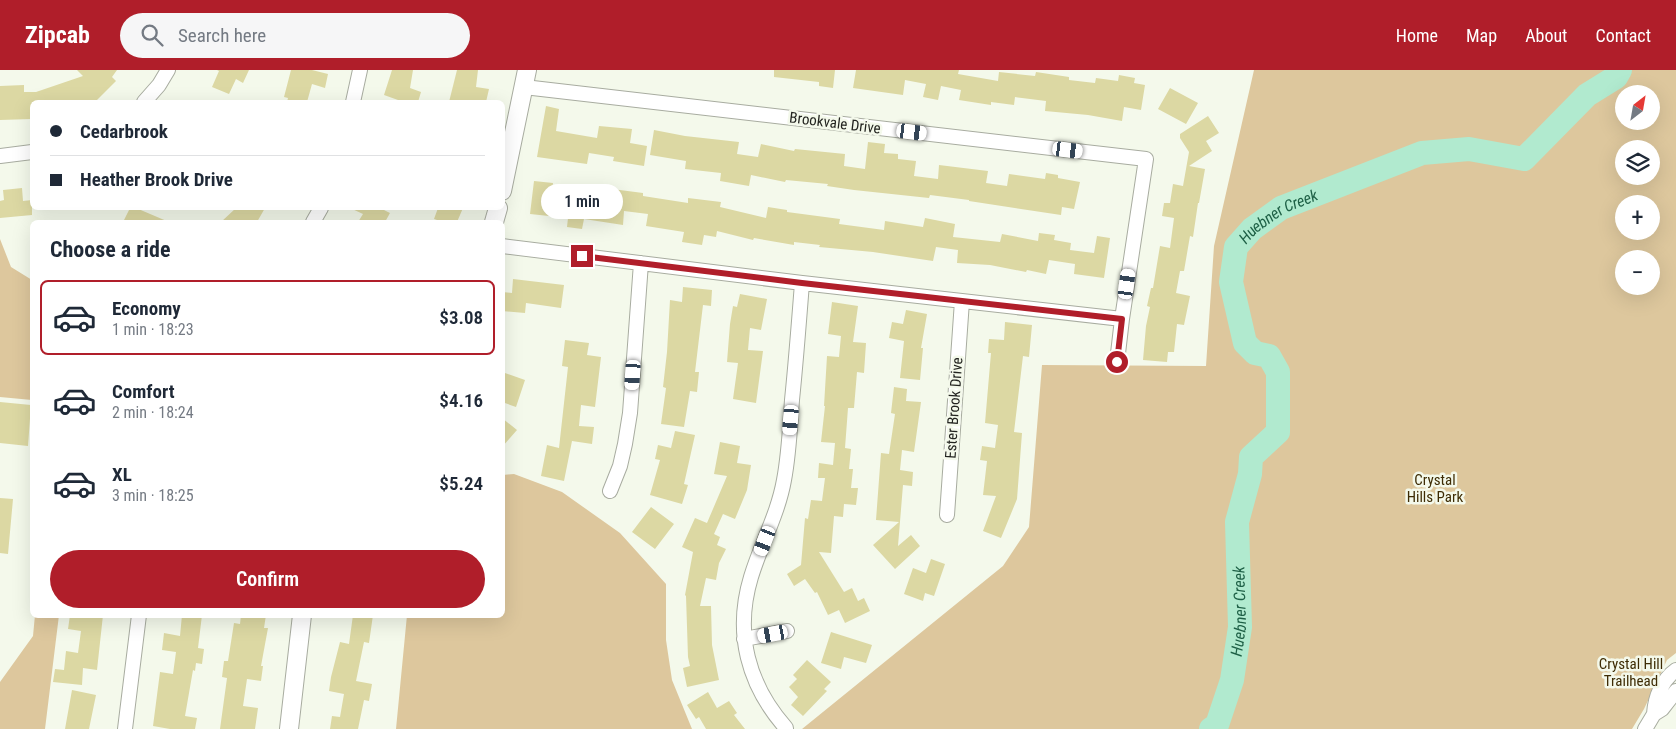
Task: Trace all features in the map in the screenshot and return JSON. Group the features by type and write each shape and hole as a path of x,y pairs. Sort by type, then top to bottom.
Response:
{"street":[{"path":"146,100 159,85 168,70"},
{"path":"353,100 360,70"},
{"path":"505,177 526,78"},
{"name":"Brookvale Drive","path":"526,78 1146,159 1122,319"},
{"path":"0,156 30,152"},
{"path":"505,246 802,283 1122,319 1117,362"},
{"path":"610,491 622,458 630,413 641,263"},
{"path":"786,728 772,713 756,685 744,639 744,623 747,591 772,524 784,481 802,283"},
{"name":"Ester Brook Drive","path":"947,515 962,301"},
{"path":"125,729 139,618"},
{"path":"289,729 302,618"},
{"path":"744,639 787,632"},
{"path":"1654,714 1654,703 1660,689 1668,677 1676,670"},
{"path":"1645,729 1654,714 1662,708 1676,691"}],"green space":[{"name":"Crystal Hills Park","path":"1254,70 1676,70 1676,653 1667,660 1644,709 1632,729 802,729 1003,566 1029,527 1042,365 1206,366 1214,246"},
{"path":"0,239 11,267 30,279 30,400 0,397"},
{"path":"514,474 562,492 620,533 666,584 666,640 672,680 692,729 396,729 407,618 505,618 505,475"},
{"path":"35,618 59,618 45,729 0,729 0,682 33,636"}],"building":[{"path":"77,70 117,70 112,77 116,81 97,100 30,100 30,119 0,120 0,86 24,85 24,92 36,92 83,76"},
{"path":"217,70 249,70 243,83 236,79 229,94 212,87 219,71"},
{"path":"291,70 312,70 328,74 325,88 312,84 308,100 288,100 288,98 284,97"},
{"path":"392,70 413,70 410,88 421,92 419,100 398,100 384,95"},
{"path":"457,70 478,70 476,87 489,89 486,100 450,100"},
{"path":"774,70 835,70 833,88 819,86 819,82 774,77"},
{"path":"856,70 959,70 958,74 998,81 999,72 1035,76 1036,72 1069,77 1069,80 1095,83 1096,78 1118,81 1119,75 1135,78 1134,83 1145,85 1141,110 1124,107 1122,121 1088,115 1045,111 1046,101 1015,97 1014,105 991,102 991,105 959,100 961,90 941,86 938,100 923,97 926,84 905,80 903,95 853,88"},
{"path":"1170,88 1198,103 1186,124 1158,109"},
{"path":"546,106 559,109 556,131 597,138 599,126 632,129 630,143 647,146 644,166 613,161 614,157 589,153 587,164 537,157"},
{"path":"1208,116 1219,133 1206,141 1212,151 1189,166 1205,169 1193,237 1190,236 1184,271 1180,271 1176,293 1190,296 1184,325 1177,324 1174,352 1168,352 1167,362 1143,360 1150,307 1147,306 1151,288 1153,288 1160,246 1170,248 1174,218 1162,216 1164,203 1170,203 1173,184 1183,186 1189,152 1180,138 1180,134"},
{"path":"654,130 685,136 739,142 737,154 758,157 761,144 794,151 795,149 845,154 844,166 865,169 868,142 885,144 884,153 898,154 898,159 916,161 914,176 938,179 939,165 988,171 986,183 1007,186 1009,174 1045,179 1046,173 1058,175 1058,178 1080,182 1074,209 1062,207 1061,215 969,200 930,195 929,198 854,190 827,186 828,184 786,180 785,182 751,175 749,186 720,181 721,173 685,169 686,161 650,155"},
{"path":"534,181 553,183 551,196 571,199 571,193 610,199 612,189 643,193 643,196 688,203 688,198 721,202 720,207 766,218 768,207 787,210 787,212 840,219 839,224 884,230 885,221 923,227 925,218 955,224 953,237 1000,242 1002,234 1038,241 1039,233 1055,235 1054,240 1071,243 1070,250 1094,253 1097,236 1110,238 1104,278 1074,274 1075,264 1049,260 1046,274 990,265 957,263 958,250 936,247 933,261 873,252 819,247 820,245 794,242 794,245 754,238 753,240 717,231 716,237 704,235 702,245 682,242 684,232 646,226 648,214 624,211 623,225 584,219 582,229 567,227 568,218 530,214"},
{"path":"22,188 23,201 30,200 32,215 0,218 0,201 4,200 3,190"},
{"path":"129,210 141,210 164,220 124,220"},
{"path":"234,210 264,210 258,220 223,220"},
{"path":"354,210 384,210 390,213 386,220 359,220 363,214"},
{"path":"437,210 462,210 458,220 434,219"},
{"path":"513,279 564,285 561,308 526,303 525,313 505,311 505,292 512,293"},
{"path":"683,287 712,290 711,306 703,305 695,372 699,372 697,392 690,391 684,427 661,424 666,388 663,387 670,300 682,302"},
{"path":"740,294 767,299 761,330 750,328 748,350 763,351 756,403 733,399 738,363 727,362 733,306 737,307"},
{"path":"832,302 858,306 853,342 866,343 864,373 857,372 854,408 848,408 845,448 851,449 849,469 853,469 851,488 858,488 856,505 844,504 843,517 834,516 831,553 819,552 844,592 852,588 858,601 864,598 870,611 845,623 839,610 828,615 817,592 815,593 805,579 794,586 787,574 801,565 805,518 808,519 811,500 822,501 825,478 818,478 819,463 833,465 835,443 821,442 827,356 839,357 841,336 828,334"},
{"path":"906,310 927,314 921,348 923,348 920,380 900,378 904,341 889,338 892,322 903,324"},
{"path":"1005,322 1032,325 1029,357 1023,356 1014,432 1022,433 1017,499 1001,538 983,531 996,496 983,495 987,461 980,460 982,446 995,448 998,425 985,423 991,353 988,353 989,339 1004,340"},
{"path":"565,340 589,343 587,355 601,357 595,407 581,405 579,426 594,427 592,444 572,441 564,481 541,476 547,445 559,448 568,367 562,366"},
{"path":"505,373 525,380 516,407 505,403"},
{"path":"894,387 907,389 906,401 921,402 914,452 902,450 900,470 913,472 912,486 903,485 898,546 911,535 920,546 895,569 873,545 899,522 876,520 881,453 889,454 895,414 891,413"},
{"path":"0,402 30,405 28,446 0,443"},
{"path":"505,420 517,430 505,444"},
{"path":"675,431 695,435 684,484 688,485 682,504 650,495 660,460 655,459 658,445 671,448"},
{"path":"720,442 740,446 737,463 751,465 747,490 735,519 723,514 714,534 720,537 717,545 726,549 719,563 716,580 706,578 700,606 711,606 712,645 719,680 687,687 683,668 690,666 685,595 693,552 682,547 695,518 707,523 727,476 714,474"},
{"path":"0,498 13,499 8,554 0,553"},
{"path":"651,507 674,524 655,549 632,532"},
{"path":"931,559 945,564 934,596 925,593 923,601 904,594 913,568 926,573"},
{"path":"70,618 103,618 97,670 83,668 82,685 53,682 55,669 64,670 66,651 78,653 81,631 68,629"},
{"path":"182,618 202,618 198,648 204,649 202,664 196,663 195,671 193,670 185,716 197,718 195,729 170,729 153,726 160,672 173,674 176,652 162,650 164,633 180,636"},
{"path":"241,618 266,618 264,628 268,628 261,666 263,666 261,681 247,679 243,706 258,708 255,729 220,729 227,678 222,677 224,661 228,661 234,623 240,624"},
{"path":"353,618 373,618 369,643 364,642 356,681 372,684 369,701 364,700 358,729 330,729 332,716 340,717 344,694 329,691 331,677 340,642 349,644"},
{"path":"831,632 872,645 866,663 844,657 841,669 821,663"},
{"path":"807,660 831,682 824,689 827,691 803,716 791,705 798,697 789,687 797,679 793,675"},
{"path":"72,690 96,695 89,729 65,729"},
{"path":"708,692 717,708 729,701 737,713 734,715 745,729 706,729 699,717 696,719 687,705"}],"waterway":[{"name":"Huebner Creek","path":"1211,729 1217,725 1232,680 1240,627 1237,522 1250,474 1251,457 1278,432 1278,372 1269,356 1255,353 1245,343 1231,282 1236,247 1252,229 1281,208 1422,153 1469,149 1524,159 1587,95 1616,77 1620,70"}],"route":[{"path":"582,256 1122,319 1117,362"}],"park label":[{"name":"Crystal Hill Trailhead","path":"1631,672"}]}
